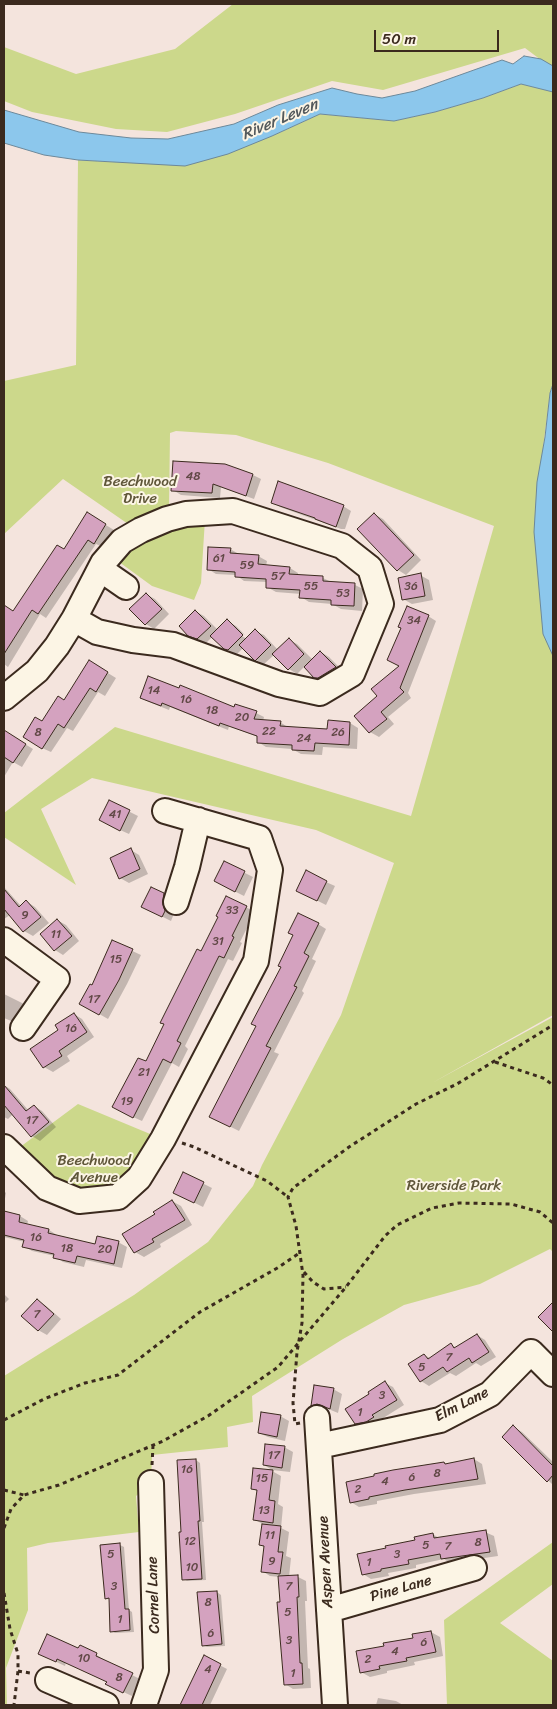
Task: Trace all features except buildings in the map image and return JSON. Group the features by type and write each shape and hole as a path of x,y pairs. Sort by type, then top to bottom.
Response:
{"street":[{"path":"4,698 37,671 57,646 74,619 100,569 122,541 167,518 186,514 233,511 342,546 370,568 381,604 352,674 320,693 279,684 173,645 133,640 97,632 74,619"},
{"path":"100,569 126,587"},
{"path":"4,1147 47,1188 79,1201 118,1197 139,1178 163,1139 256,961 270,870 259,838 165,811"},
{"path":"176,902 187,867 198,820"},
{"path":"4,940 57,979 22,1028"},
{"name":"Elm Lane","path":"319,1446 440,1420 490,1394 531,1352 553,1374"},
{"name":"Aspen Avenue","path":"317,1418 335,1705"},
{"name":"Cornel Lane","path":"144,1705 156,1670 151,1483"},
{"name":"Pine Lane","path":"329,1610 474,1568"},
{"path":"48,1680 106,1705"}],"path":[{"path":"288,1197 293,1188 349,1146 416,1104 457,1084 553,1025"},
{"path":"494,1062 543,1078 553,1085"},
{"path":"163,1139 194,1146 231,1163 267,1180 288,1197 301,1252 303,1272 302,1323 293,1403 295,1424 317,1418"},
{"path":"4,1490 24,1495 59,1485 163,1441 208,1416 278,1367 385,1236 398,1224 432,1208 459,1203 511,1204 540,1212 553,1223"},
{"path":"4,1420 44,1398 84,1383 118,1375 200,1312 279,1267 301,1252"},
{"path":"303,1272 324,1289 346,1286"},
{"path":"4,1528 11,1509 24,1495"},
{"path":"4,1593 10,1629 18,1654 14,1705"}],"green space":[{"path":"233,4 553,4 553,69 525,48 383,90 332,81 235,114 167,132 116,129 32,112 4,101 4,47 76,74 175,49"},
{"path":"521,84 553,92 553,384 550,393 543,448 553,418 553,1015 432,1083 553,1017 553,1252 550,1249 480,1284 404,1305 343,1339 252,1396 253,1422 227,1427 228,1447 152,1455 151,1483 136,1496 139,1532 48,1543 27,1548 28,1610 6,1668 7,1705 4,1705 4,1376 134,1295 208,1242 253,1186 262,1165 341,1015 394,863 316,830 92,778 41,809 76,885 4,837 4,813 115,727 411,816 494,526 328,463 236,435 176,431 170,433 169,510 131,526 63,479 4,534 4,381 76,365 78,160 114,162 272,136 320,114 394,121 435,112 483,98"},
{"path":"205,519 201,583 194,600 152,586 115,559 133,543"},
{"name":"Beechwood Avenue","path":"78,1104 155,1136 133,1172 113,1190 75,1191 49,1181 16,1150"},
{"path":"553,1542 553,1584 500,1623 553,1661 553,1705 447,1705 444,1620"}],"water":[{"name":"River Leven","path":"524,56 541,59 553,66 553,92 521,84 483,98 435,112 394,121 320,114 228,154 185,166 78,160 44,155 4,143 4,110 79,132 131,138 168,139 234,124 278,105 332,88 382,98 415,91 502,60 513,64"},
{"path":"553,384 553,656 543,634 534,532 537,482 550,393"}],"park label":[{"name":"Beechwood Drive","path":"140,490"},
{"name":"Riverside Park","path":"454,1186"}]}
